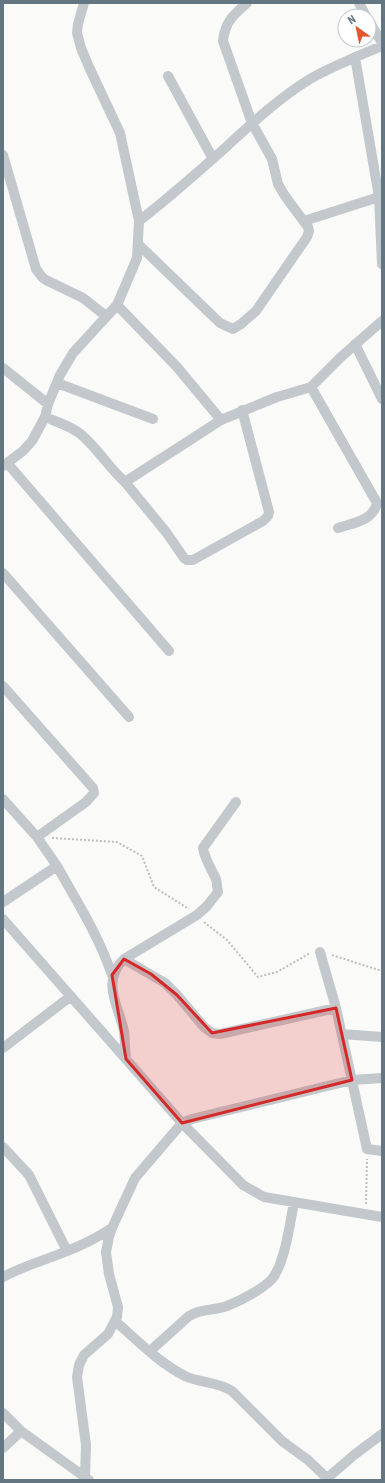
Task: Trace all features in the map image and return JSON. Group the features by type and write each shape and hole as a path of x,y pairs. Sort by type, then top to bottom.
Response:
{"street":[{"path":"84,3 77,33 81,48 89,67 120,134 139,221 136,258 117,305 73,353 57,382 48,404 45,417 32,441 5,465 170,651"},
{"path":"138,244 220,323 233,329 256,311 307,237 309,231 308,227 278,184 272,159 252,123 223,42 224,30 228,22 248,3"},
{"path":"139,221 173,195 252,123 282,99 310,79 355,57 382,46"},
{"path":"355,57 379,197 382,264"},
{"path":"168,76 213,159"},
{"path":"3,155 5,168 36,268 42,277 82,298 106,316"},
{"path":"304,221 379,197"},
{"path":"117,305 177,367 221,420"},
{"path":"124,482 221,420 242,410 277,397 311,387 355,344 382,321"},
{"path":"355,344 382,399"},
{"path":"3,368 48,404"},
{"path":"57,382 153,419"},
{"path":"311,387 377,503 375,510 369,517 338,528"},
{"path":"45,417 67,426 85,438 166,532 184,558 187,560 194,560 263,521 268,516 269,512 242,410"},
{"path":"3,573 129,717"},
{"path":"3,686 92,788 94,793 86,802 37,837"},
{"path":"3,799 37,837 57,866 97,936 106,955 112,975 112,988 124,1032 126,1059"},
{"path":"112,975 116,966 124,959 197,915 207,906 218,892 216,879 208,866 203,848 236,802"},
{"path":"3,902 57,866"},
{"path":"3,919 182,1123 243,1185 264,1197 382,1217"},
{"path":"320,952 336,1008 367,1149 382,1151"},
{"path":"124,959 165,983 204,1027 212,1033 220,1034 336,1008"},
{"path":"3,1048 71,996"},
{"path":"342,1034 382,1037"},
{"path":"86,1479 86,1445 77,1377 79,1365 84,1355 108,1334 117,1317 118,1307 109,1274 106,1252 112,1228 135,1178 182,1123 192,1119 352,1080 382,1078"},
{"path":"3,1147 29,1175 67,1252"},
{"path":"150,1352 189,1316 196,1312 227,1306 253,1293 272,1279 281,1259 294,1202"},
{"path":"3,1277 14,1271 67,1252 97,1238 112,1228"},
{"path":"115,1321 172,1369 196,1381 226,1387 232,1391 282,1441 308,1460 327,1480 354,1455 382,1434"},
{"path":"3,1413 21,1431 86,1479"},
{"path":"3,1448 21,1431"}],"path":[{"path":"365,1214 367,1149"}],"highlighted area":[{"path":"124,959 151,974 177,995 212,1033 336,1008 352,1080 182,1123 126,1059 112,975"}]}
